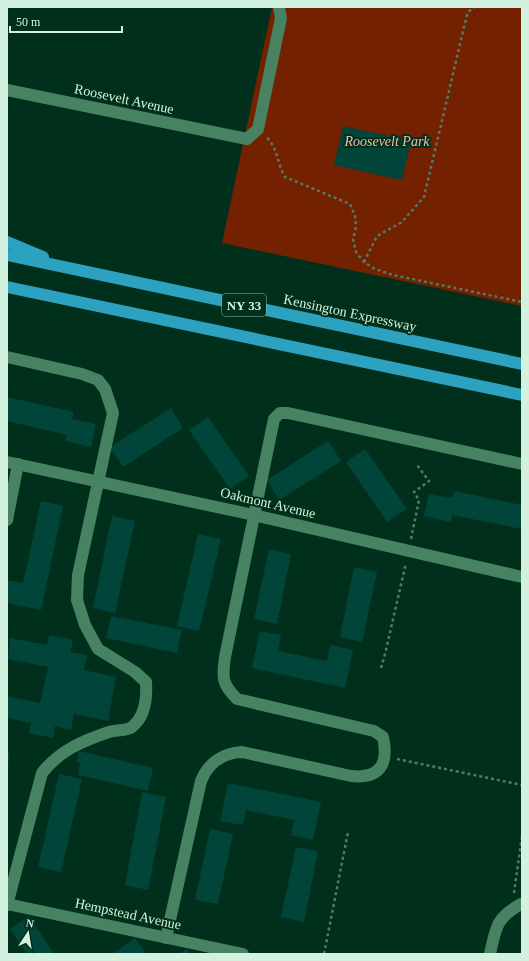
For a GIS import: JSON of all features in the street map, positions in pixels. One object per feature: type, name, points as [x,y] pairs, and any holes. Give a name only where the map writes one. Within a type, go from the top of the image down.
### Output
[{"type":"highway","points":[[7,242],[73,269]]},
{"type":"highway","name":"Kensington Expressway","points":[[7,255],[522,364]]},
{"type":"highway","name":"NY 33","points":[[7,287],[522,395]]},
{"type":"highway","points":[[7,292],[38,293]]},
{"type":"street","points":[[258,129],[281,18],[280,7]]},
{"type":"street","name":"Roosevelt Avenue","points":[[7,90],[234,138],[247,139],[258,129]]},
{"type":"street","points":[[7,358],[82,374],[98,380],[105,389],[113,413],[78,575],[77,600],[85,624],[98,649],[118,664],[135,672],[146,682],[147,695],[143,715],[132,727],[109,732],[64,751],[50,762],[42,773],[7,904]]},
{"type":"street","points":[[166,938],[200,781],[205,770],[218,759],[232,752],[242,752],[351,776],[366,777],[374,774],[384,762],[386,751],[383,737],[374,731],[237,699],[226,688],[222,675],[225,657],[274,419],[280,413],[288,413],[522,464]]},
{"type":"street","points":[[7,520],[13,463]]},
{"type":"street","name":"Oakmont Avenue","points":[[13,463],[254,515],[522,577]]},
{"type":"street","name":"Hempstead Avenue","points":[[7,904],[244,954]]},
{"type":"street","points":[[490,954],[498,924],[505,913],[516,907]]},
{"type":"path","points":[[364,262],[377,236],[402,222],[424,197],[468,12],[475,7]]},
{"type":"path","points":[[258,129],[273,143],[280,170],[285,177],[350,204],[355,216],[354,245],[364,262],[375,269],[393,274],[522,302]]},
{"type":"path","points":[[385,757],[522,785]]},
{"type":"path","points":[[324,954],[348,832]]},
{"type":"path","points":[[516,907],[522,836]]},
{"type":"green space","name":"Roosevelt Park","points":[[272,7],[522,7],[522,306],[222,243]]},
{"type":"building","points":[[343,126],[411,141],[402,180],[334,165]]},
{"type":"building","points":[[7,397],[74,412],[72,419],[96,424],[91,447],[65,441],[67,435],[7,421]]},
{"type":"building","points":[[171,408],[183,428],[123,467],[110,447]]},
{"type":"building","points":[[208,417],[249,476],[230,489],[189,430]]},
{"type":"building","points":[[328,441],[341,461],[279,500],[267,480]]},
{"type":"building","points":[[365,449],[407,509],[387,522],[346,462]]},
{"type":"building","points":[[454,491],[522,505],[522,529],[452,515],[451,522],[424,516],[429,494],[452,498]]},
{"type":"building","points":[[41,501],[63,506],[41,610],[7,603],[7,580],[23,583]]},
{"type":"building","points":[[112,516],[135,521],[115,613],[93,608]]},
{"type":"building","points":[[198,534],[221,539],[199,631],[177,626]]},
{"type":"building","points":[[269,549],[291,554],[277,624],[254,619]]},
{"type":"building","points":[[354,567],[377,572],[362,642],[340,637]]},
{"type":"building","points":[[111,616],[182,630],[177,653],[106,638]]},
{"type":"building","points":[[260,631],[281,635],[278,651],[327,661],[330,645],[353,650],[345,688],[252,668]]},
{"type":"building","points":[[49,635],[73,640],[70,652],[87,655],[84,670],[116,677],[108,721],[74,714],[71,730],[55,726],[53,738],[29,733],[31,723],[7,718],[7,696],[40,703],[48,667],[8,659],[10,638],[47,645]]},
{"type":"building","points":[[7,751],[10,752],[8,766],[7,766]]},
{"type":"building","points":[[79,751],[153,768],[148,791],[78,775],[80,762],[77,762]]},
{"type":"building","points":[[59,774],[82,779],[61,872],[38,867]]},
{"type":"building","points":[[228,783],[321,802],[313,840],[291,835],[294,820],[246,810],[243,825],[220,821]]},
{"type":"building","points":[[142,792],[166,797],[148,890],[125,885]]},
{"type":"building","points":[[210,829],[233,834],[218,904],[195,900]]},
{"type":"building","points":[[296,847],[318,851],[304,922],[281,917]]},
{"type":"building","points":[[29,916],[54,954],[27,954],[10,929]]},
{"type":"building","points":[[135,938],[146,954],[112,954]]},
{"type":"building","points":[[187,949],[190,954],[179,954]]}]
